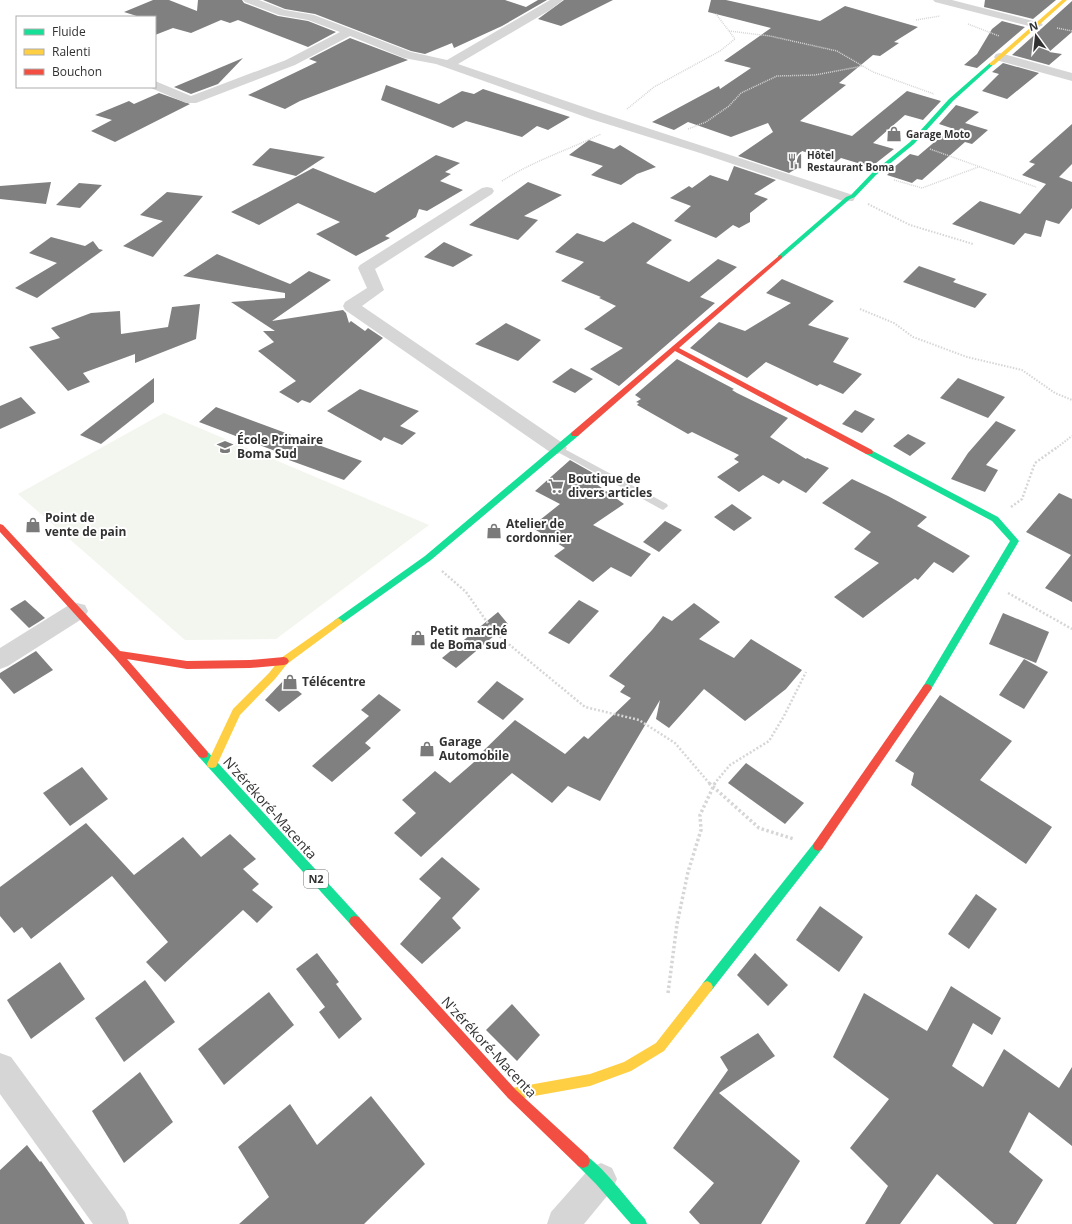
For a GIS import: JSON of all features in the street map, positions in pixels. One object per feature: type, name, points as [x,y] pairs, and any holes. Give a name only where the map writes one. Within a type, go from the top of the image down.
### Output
[{"type":"main road","points":[[212,764],[236,712],[272,676],[284,660],[428,558],[676,349],[851,197],[874,174],[912,143],[951,100],[1018,43],[1065,0]]},
{"type":"main road","points":[[512,1094],[590,1080],[627,1067],[660,1047],[814,852],[936,674],[1015,541],[995,519],[676,349]]},
{"type":"main road","name":"N'zérékoré-Macenta","points":[[0,527],[117,654],[212,764],[512,1094],[601,1179],[640,1224]]},
{"type":"main road","points":[[117,654],[187,665],[250,664],[284,660]]},
{"type":"street","points":[[249,0],[284,13],[310,17],[408,55],[449,64],[617,122],[851,197]]},
{"type":"street","points":[[449,64],[558,0]]},
{"type":"street","points":[[939,0],[1037,25]]},
{"type":"street","points":[[156,85],[191,100],[264,73],[319,50],[348,33]]},
{"type":"street","points":[[1000,57],[1072,77]]},
{"type":"street","points":[[487,191],[366,268],[376,290],[351,306],[557,448]]},
{"type":"street","points":[[0,660],[77,611]]},
{"type":"street","points":[[0,1068],[113,1224]]},
{"type":"street","points":[[563,1224],[601,1179]]},
{"type":"lane","points":[[557,448],[663,506]]},
{"type":"path","points":[[487,191],[524,167],[572,150],[617,122],[654,87],[720,51],[735,39],[716,14]]},
{"type":"path","points":[[916,20],[940,16],[946,17]]},
{"type":"path","points":[[964,22],[1018,43]]},
{"type":"path","points":[[729,31],[770,36],[837,51],[873,72],[951,100]]},
{"type":"path","points":[[666,138],[706,122],[728,106],[741,93],[777,76],[815,75],[863,66]]},
{"type":"path","points":[[912,143],[982,166],[1036,187]]},
{"type":"path","points":[[874,174],[922,188],[982,166]]},
{"type":"path","points":[[851,197],[910,225],[973,244]]},
{"type":"path","points":[[860,309],[894,323],[913,338],[966,357],[1022,370],[1055,392],[1072,400]]},
{"type":"path","points":[[995,519],[1022,499],[1035,463],[1072,436]]},
{"type":"path","points":[[428,558],[466,592],[494,632],[585,707],[639,720],[675,743],[712,786],[759,828],[799,841],[814,852]]},
{"type":"path","points":[[990,583],[1072,630]]},
{"type":"path","points":[[667,1001],[678,924],[688,872],[701,830],[700,815],[712,786],[730,765],[769,741],[784,716],[806,672]]},
{"type":"shaded area","points":[[164,413],[429,525],[276,639],[185,640],[18,494]]},
{"type":"building","points":[[153,0],[169,0],[197,11],[198,0],[242,0],[244,3],[278,16],[308,21],[336,32],[308,47],[238,20],[230,23],[221,20],[191,33],[173,28],[156,35],[156,16],[137,16],[124,12]]},
{"type":"building","points":[[263,0],[505,0],[526,7],[538,0],[547,0],[502,26],[454,48],[452,43],[425,54],[411,51],[315,14],[285,9]]},
{"type":"building","points":[[564,0],[613,0],[561,26],[538,19]]},
{"type":"building","points":[[711,0],[726,0],[820,21],[845,6],[918,27],[894,42],[899,43],[880,56],[873,55],[839,83],[846,85],[800,121],[852,136],[907,91],[941,101],[923,120],[905,115],[873,143],[894,149],[871,167],[841,158],[836,162],[802,151],[801,166],[789,173],[738,156],[773,132],[768,123],[731,137],[688,122],[674,130],[652,122],[719,86],[720,89],[751,68],[724,61],[771,28],[708,12]]},
{"type":"building","points":[[985,0],[1056,0],[1033,19],[984,7]]},
{"type":"building","points":[[1072,1],[1072,32],[1049,52],[1062,54],[1049,65],[1012,55]]},
{"type":"building","points":[[1002,21],[1025,27],[977,68],[964,65],[977,54],[992,29]]},
{"type":"building","points":[[350,38],[408,60],[300,101],[285,109],[248,95],[317,62],[309,59]]},
{"type":"building","points":[[243,58],[218,84],[191,94],[174,87]]},
{"type":"building","points":[[1003,63],[1039,73],[1007,99],[982,91],[999,74],[992,72]]},
{"type":"building","points":[[386,85],[439,104],[462,91],[474,94],[483,89],[570,117],[548,130],[537,126],[522,137],[466,121],[453,128],[381,100]]},
{"type":"building","points":[[159,93],[190,104],[115,142],[91,131],[112,120],[95,115],[129,101],[134,104]]},
{"type":"building","points":[[956,105],[979,112],[965,123],[988,130],[972,144],[965,142],[922,180],[917,179],[912,183],[887,175],[889,173],[887,173],[910,154],[918,156],[951,128],[939,124]]},
{"type":"building","points":[[1072,124],[1072,164],[1059,177],[1072,182],[1072,208],[1059,224],[1046,220],[1041,237],[1025,233],[1014,245],[952,224],[980,201],[1020,214],[1046,184],[1022,175],[1035,164],[1029,162]]},
{"type":"building","points":[[589,140],[614,149],[620,145],[656,167],[637,174],[621,185],[591,175],[603,166],[569,155]]},
{"type":"building","points":[[270,148],[325,157],[296,176],[252,165]]},
{"type":"building","points":[[436,155],[460,163],[445,172],[451,174],[440,181],[463,190],[427,211],[419,209],[416,217],[385,236],[390,238],[356,256],[316,234],[340,222],[298,203],[259,225],[231,212],[313,168],[375,193]]},
{"type":"building","points":[[734,166],[776,180],[754,194],[768,199],[750,213],[750,222],[739,228],[733,225],[716,238],[674,221],[691,206],[670,198],[689,186],[692,188],[710,175],[728,181]]},
{"type":"building","points":[[51,182],[46,204],[0,199],[0,186]]},
{"type":"building","points":[[528,182],[562,195],[524,216],[538,220],[518,240],[469,225]]},
{"type":"building","points":[[79,183],[102,185],[80,208],[56,205]]},
{"type":"building","points":[[167,192],[203,196],[153,257],[123,246],[163,221],[140,215]]},
{"type":"building","points":[[633,222],[672,240],[646,263],[689,282],[718,259],[737,267],[700,297],[715,303],[619,386],[590,369],[623,348],[584,329],[616,306],[599,298],[601,297],[561,281],[584,262],[555,252],[577,233],[604,242]]},
{"type":"building","points":[[51,237],[85,246],[93,241],[99,249],[103,250],[37,298],[15,288],[57,263],[29,253]]},
{"type":"building","points":[[444,242],[473,255],[453,267],[424,257]]},
{"type":"building","points":[[217,254],[290,284],[309,271],[331,280],[272,321],[343,310],[346,313],[349,323],[351,321],[365,331],[368,328],[383,338],[310,403],[302,400],[298,403],[279,392],[296,381],[258,351],[274,342],[263,331],[275,331],[231,302],[285,298],[285,293],[183,276]]},
{"type":"building","points":[[919,266],[956,279],[953,282],[987,294],[975,308],[903,282]]},
{"type":"building","points":[[782,279],[834,301],[808,325],[849,338],[833,362],[862,374],[843,394],[820,384],[817,386],[766,362],[747,378],[690,348],[719,322],[745,331],[791,303],[766,293]]},
{"type":"building","points":[[200,304],[196,339],[135,363],[135,354],[83,373],[90,382],[68,391],[29,347],[60,338],[51,328],[91,313],[120,311],[121,334],[168,327],[172,307]]},
{"type":"building","points":[[506,323],[541,340],[518,361],[475,344]]},
{"type":"building","points":[[677,359],[734,389],[732,390],[737,393],[788,418],[770,437],[806,459],[807,458],[829,468],[806,493],[783,480],[779,484],[763,475],[739,492],[717,477],[739,462],[734,459],[739,455],[692,432],[688,434],[637,405],[639,403],[636,402],[641,399],[635,395]]},
{"type":"building","points":[[571,368],[593,379],[575,393],[552,382]]},
{"type":"building","points":[[154,378],[154,402],[101,444],[80,435]]},
{"type":"building","points":[[958,378],[1005,397],[988,418],[940,398]]},
{"type":"building","points":[[360,389],[419,411],[400,426],[416,433],[402,445],[384,437],[381,441],[327,411]]},
{"type":"building","points":[[21,397],[36,413],[0,429],[0,406]]},
{"type":"building","points":[[216,407],[362,461],[344,480],[275,455],[278,452],[199,422]]},
{"type":"building","points":[[855,410],[875,419],[862,433],[842,424]]},
{"type":"building","points":[[996,421],[1016,430],[986,465],[998,470],[985,492],[951,479],[968,453]]},
{"type":"building","points":[[908,434],[926,443],[910,456],[893,446]]},
{"type":"building","points":[[570,460],[593,473],[588,478],[624,504],[593,525],[651,554],[631,577],[611,567],[593,582],[554,556],[565,548],[531,527],[560,504],[535,491]]},
{"type":"building","points":[[852,479],[927,517],[917,526],[970,556],[953,573],[934,562],[918,580],[915,578],[863,618],[834,597],[879,563],[854,549],[871,532],[822,503]]},
{"type":"building","points":[[1059,493],[1072,499],[1072,602],[1045,588],[1071,555],[1026,532]]},
{"type":"building","points":[[732,504],[752,518],[734,531],[714,517]]},
{"type":"building","points":[[665,521],[682,530],[659,552],[643,542]]},
{"type":"building","points":[[25,600],[45,618],[29,628],[10,609]]},
{"type":"building","points":[[579,600],[599,611],[569,644],[548,633]]},
{"type":"building","points":[[694,603],[720,622],[699,639],[734,658],[751,639],[802,670],[786,689],[745,721],[704,689],[669,728],[656,719],[660,700],[600,801],[568,786],[552,803],[512,773],[421,857],[394,833],[416,813],[402,800],[435,771],[450,783],[481,756],[479,755],[515,720],[565,754],[584,736],[588,739],[631,698],[620,692],[625,686],[609,676],[663,616],[672,621]]},
{"type":"building","points":[[498,612],[508,624],[456,668],[442,658]]},
{"type":"building","points":[[1003,613],[1049,632],[1036,663],[989,644]]},
{"type":"building","points":[[36,651],[53,670],[14,694],[0,678],[0,673]]},
{"type":"building","points":[[1024,659],[1048,672],[1024,709],[999,695]]},
{"type":"building","points":[[284,680],[302,694],[279,712],[265,700]]},
{"type":"building","points":[[497,681],[524,699],[503,720],[477,702]]},
{"type":"building","points":[[379,694],[401,710],[365,743],[371,748],[332,782],[312,766],[369,716],[361,710]]},
{"type":"building","points":[[940,695],[1012,741],[980,780],[1052,827],[1026,864],[911,785],[914,773],[895,761]]},
{"type":"building","points":[[746,763],[804,803],[785,824],[728,783]]},
{"type":"building","points":[[82,767],[108,799],[70,826],[43,793]]},
{"type":"building","points":[[86,823],[134,875],[183,837],[201,857],[230,834],[256,859],[243,869],[259,884],[252,890],[273,907],[257,923],[243,910],[165,982],[146,962],[168,942],[112,876],[31,939],[22,927],[14,933],[0,916],[0,887]]},
{"type":"building","points":[[442,857],[480,889],[452,918],[461,928],[422,964],[400,944],[441,898],[419,879]]},
{"type":"building","points":[[976,894],[997,909],[969,949],[948,934]]},
{"type":"building","points":[[820,906],[863,937],[839,972],[796,940]]},
{"type":"building","points":[[317,953],[339,982],[336,984],[362,1019],[339,1039],[319,1012],[325,1007],[296,969]]},
{"type":"building","points":[[755,953],[788,985],[768,1006],[737,975]]},
{"type":"building","points":[[60,962],[85,999],[31,1039],[7,1000]]},
{"type":"building","points":[[145,980],[175,1022],[124,1062],[95,1018]]},
{"type":"building","points":[[951,986],[1001,1018],[992,1035],[973,1023],[952,1066],[983,1087],[1004,1049],[1059,1088],[1072,1067],[1072,1146],[1029,1112],[1009,1152],[1043,1180],[1016,1224],[994,1224],[937,1174],[900,1224],[865,1224],[888,1186],[850,1148],[889,1099],[833,1057],[864,993],[927,1031]]},
{"type":"building","points":[[269,992],[294,1025],[224,1085],[198,1049]]},
{"type":"building","points":[[512,1004],[540,1035],[517,1061],[486,1030]]},
{"type":"building","points":[[758,1033],[775,1056],[719,1093],[800,1161],[761,1224],[700,1224],[689,1212],[714,1183],[673,1148],[728,1070],[720,1057]]},
{"type":"building","points":[[140,1072],[173,1122],[124,1163],[92,1111]]},
{"type":"building","points":[[371,1096],[425,1164],[364,1224],[239,1224],[269,1197],[238,1147],[290,1104],[317,1145]]},
{"type":"building","points":[[27,1145],[40,1162],[41,1161],[85,1224],[0,1224],[0,1170]]},
{"type":"traffic: fast","points":[[780,257],[848,198],[853,196],[874,174],[912,143],[951,100],[992,64]]},
{"type":"traffic: fast","points":[[338,622],[428,558],[575,434]]},
{"type":"traffic: fast","points":[[869,452],[995,519],[1015,541],[927,688]]},
{"type":"traffic: fast","points":[[203,754],[355,921]]},
{"type":"traffic: fast","points":[[707,987],[818,846]]},
{"type":"traffic: fast","points":[[583,1161],[601,1179],[640,1224]]},
{"type":"traffic: slow","points":[[992,64],[1065,0]]},
{"type":"traffic: slow","points":[[212,764],[236,712],[272,676],[284,661],[338,622]]},
{"type":"traffic: slow","points":[[512,1094],[590,1080],[627,1067],[660,1047],[707,987]]},
{"type":"traffic: jam","points":[[575,434],[780,257]]},
{"type":"traffic: jam","points":[[676,349],[869,452]]},
{"type":"traffic: jam","points":[[0,527],[117,654],[203,754]]},
{"type":"traffic: jam","points":[[117,654],[187,665],[250,664],[284,661]]},
{"type":"traffic: jam","points":[[818,846],[927,688]]},
{"type":"traffic: jam","points":[[355,921],[512,1094],[583,1161]]},
{"type":"place","name":"Garage Moto","points":[[894,134]]},
{"type":"place","name":"Hôtel Restaurant Boma","points":[[795,161]]},
{"type":"place","name":"École Primaire Boma Sud","points":[[225,447]]},
{"type":"place","name":"Boutique de divers articles","points":[[556,486]]},
{"type":"place","name":"Point de vente de pain","points":[[33,525]]},
{"type":"place","name":"Atelier de cordonnier","points":[[494,531]]},
{"type":"place","name":"Petit marché de Boma sud","points":[[418,638]]},
{"type":"place","name":"Télécentre","points":[[290,682]]},
{"type":"place","name":"Garage Automobile","points":[[427,749]]}]
